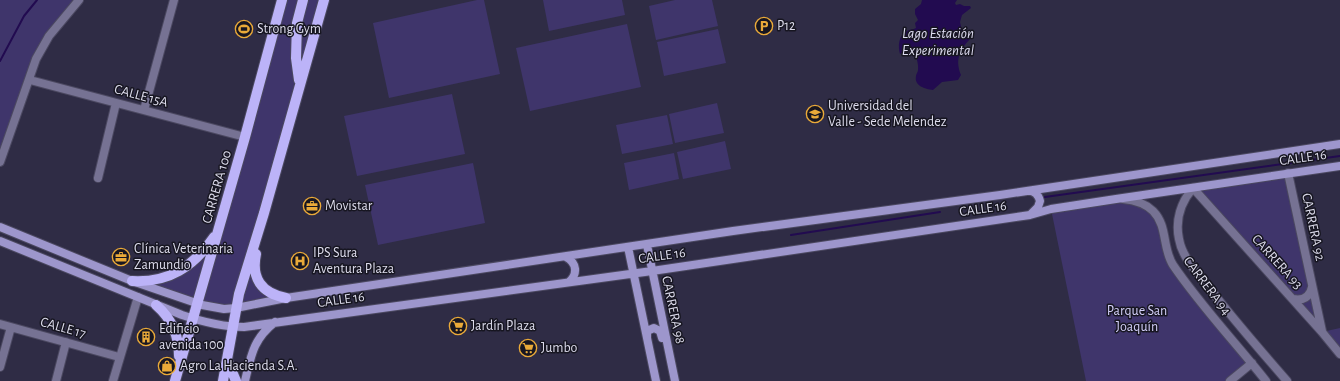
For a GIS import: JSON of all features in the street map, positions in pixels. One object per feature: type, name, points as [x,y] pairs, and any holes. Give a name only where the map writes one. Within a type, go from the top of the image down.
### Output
[{"type":"main road","name":"CARRERA 100","points":[[175,381],[220,228],[282,0]]},
{"type":"main road","points":[[299,84],[296,58],[297,23],[303,0]]},
{"type":"main road","points":[[224,381],[239,294],[264,213],[299,84],[324,0]]},
{"type":"main road","points":[[264,213],[255,259],[254,267],[256,275],[260,285],[268,292],[275,296],[286,298]]},
{"type":"main road","points":[[132,281],[156,280],[181,270],[199,257],[220,228]]},
{"type":"main road","points":[[156,305],[169,319],[176,336],[179,354],[178,368]]},
{"type":"main road","points":[[227,360],[236,381]]},
{"type":"street","points":[[0,162],[30,80],[36,59],[49,36],[79,0]]},
{"type":"street","points":[[144,110],[174,0]]},
{"type":"street","name":"CALLE 15A","points":[[30,80],[245,137]]},
{"type":"street","points":[[98,178],[116,103]]},
{"type":"street","name":"CALLE 16","points":[[0,227],[132,281],[197,304],[224,309],[286,298],[746,229],[1000,194],[1340,144]]},
{"type":"street","name":"CALLE 16","points":[[0,241],[193,319],[221,326],[244,327],[652,271],[1030,215],[1051,209],[1340,166]]},
{"type":"street","name":"CARRERA 92","points":[[1288,173],[1322,332]]},
{"type":"street","name":"CARRERA 93","points":[[1193,188],[1293,299],[1340,354]]},
{"type":"street","name":"CARRERA 94","points":[[1193,188],[1183,201],[1179,213],[1179,239],[1183,252],[1190,264],[1219,301],[1288,381]]},
{"type":"street","points":[[1000,194],[1030,191],[1034,192],[1038,197],[1039,203],[1037,208],[1030,215]]},
{"type":"street","name":"CARRERA 94","points":[[1116,199],[1136,202],[1144,205],[1160,220],[1172,263],[1208,311],[1265,380]]},
{"type":"street","name":"CARRERA 98","points":[[647,245],[675,381]]},
{"type":"street","points":[[628,247],[656,381]]},
{"type":"street","points":[[566,257],[573,262],[576,270],[575,275],[570,282]]},
{"type":"street","points":[[1293,299],[1304,299],[1308,296],[1312,286]]},
{"type":"street","points":[[113,381],[138,297]]},
{"type":"street","points":[[1208,311],[1208,302],[1215,299],[1219,301]]},
{"type":"street","points":[[245,381],[253,350],[257,342],[267,329],[276,322]]},
{"type":"street","name":"CALLE 17","points":[[0,324],[120,358]]},
{"type":"street","points":[[0,367],[11,327]]},
{"type":"street","points":[[647,338],[649,330],[654,328],[658,329],[661,334],[664,350],[669,352]]},
{"type":"street","points":[[56,381],[66,342]]},
{"type":"street","points":[[1230,381],[1252,364]]},
{"type":"green space","points":[[0,0],[79,0],[49,36],[0,162]]},
{"type":"green space","points":[[282,0],[324,0],[271,189],[254,267],[275,296],[224,309],[142,282],[181,270],[220,228]]},
{"type":"green space","points":[[477,0],[484,0],[500,74],[389,98],[373,23]]},
{"type":"green space","points":[[543,0],[622,0],[625,15],[549,31]]},
{"type":"green space","points":[[675,0],[712,0],[718,26],[656,40],[649,6]]},
{"type":"green space","points":[[627,24],[641,87],[530,111],[516,48]]},
{"type":"green space","points":[[718,29],[726,63],[664,76],[657,42]]},
{"type":"green space","points":[[452,94],[465,154],[357,176],[344,116]]},
{"type":"green space","points":[[717,103],[724,133],[675,143],[669,114]]},
{"type":"green space","points":[[667,115],[673,144],[622,154],[616,125]]},
{"type":"green space","points":[[725,141],[731,169],[683,179],[677,152]]},
{"type":"green space","points":[[674,153],[679,179],[629,190],[624,163]]},
{"type":"green space","points":[[473,163],[485,223],[378,245],[365,185]]},
{"type":"green space","points":[[1288,173],[1322,332],[1340,328],[1340,354],[1193,188]]},
{"type":"green space","name":"Parque San Joaquín","points":[[1128,200],[1153,212],[1172,263],[1252,363],[1230,381],[1086,381],[1051,209]]},
{"type":"water","name":"Lago Estación Experimental","points":[[922,0],[957,0],[955,3],[956,5],[960,4],[970,6],[971,8],[962,15],[960,22],[962,31],[973,36],[962,49],[960,54],[958,63],[961,75],[958,80],[942,82],[933,90],[918,85],[916,76],[918,64],[912,48],[908,46],[900,54],[899,51],[900,38],[908,30],[916,28],[915,23],[918,20],[915,14],[915,9],[921,4]]},
{"type":"waterway","points":[[0,61],[24,16],[37,0]]},
{"type":"waterway","points":[[1045,197],[1340,156]]},
{"type":"waterway","points":[[791,235],[940,212]]},
{"type":"place","name":"P12","points":[[764,26]]},
{"type":"place","name":"Strong Gym","points":[[244,29]]},
{"type":"place","name":"Universidad del Valle - Sede Melendez","points":[[815,114]]},
{"type":"place","name":"Movistar","points":[[312,206]]},
{"type":"place","name":"Clínica Veterinaria Zamundio","points":[[121,257]]},
{"type":"place","name":"IPS Sura Aventura Plaza","points":[[300,261]]},
{"type":"place","name":"Jardín Plaza","points":[[458,326]]},
{"type":"place","name":"Edificio avenida 100","points":[[146,337]]},
{"type":"place","name":"Jumbo","points":[[528,348]]},
{"type":"place","name":"Agro La Hacienda S.A.","points":[[167,366]]}]
